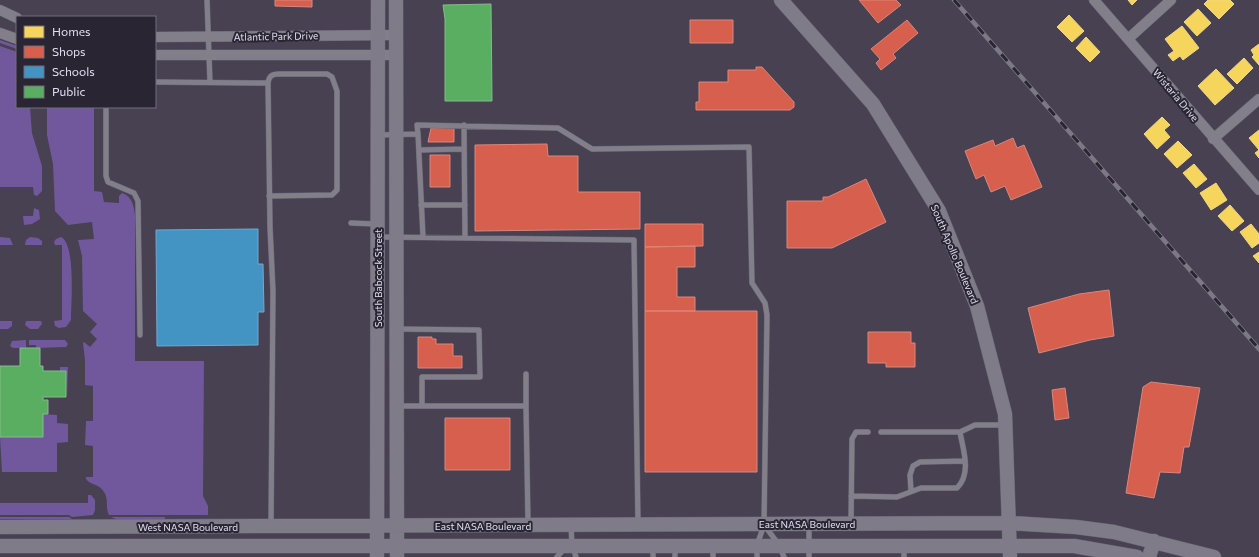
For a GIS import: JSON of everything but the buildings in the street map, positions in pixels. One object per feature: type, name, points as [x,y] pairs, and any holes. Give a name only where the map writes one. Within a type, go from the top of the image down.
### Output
[{"type":"main road","name":"South Babcock Street","points":[[377,551],[378,0]]},
{"type":"main road","name":"South Babcock Street","points":[[396,0],[397,551]]},
{"type":"main road","name":"South Apollo Boulevard","points":[[781,0],[873,104],[939,212],[977,306],[1005,414],[1010,551]]},
{"type":"main road","name":"East NASA Boulevard","points":[[397,527],[1010,523],[1076,527],[1114,532],[1214,557]]},
{"type":"main road","name":"West NASA Boulevard","points":[[0,527],[377,527]]},
{"type":"main road","points":[[377,527],[397,527]]},
{"type":"main road","points":[[1149,557],[1154,541]]},
{"type":"main road","name":"West NASA Boulevard","points":[[0,546],[377,551]]},
{"type":"main road","name":"East NASA Boulevard","points":[[377,551],[1010,551],[1074,546],[1114,555],[1137,557]]},
{"type":"street","name":"Wistaria Drive","points":[[1094,0],[1213,139],[1259,190]]},
{"type":"street","points":[[1128,39],[1171,0]]},
{"type":"street","points":[[0,10],[16,18]]},
{"type":"street","points":[[0,33],[16,39]]},
{"type":"street","name":"Atlantic Park Drive","points":[[156,37],[396,35]]},
{"type":"street","name":"Atlantic Park Drive","points":[[156,55],[396,55]]},
{"type":"street","points":[[1213,139],[1259,99]]},
{"type":"lane","points":[[207,0],[210,37],[210,83]]},
{"type":"lane","points":[[269,196],[335,194],[337,190],[337,99],[335,83],[332,77],[327,74],[272,74],[269,77],[268,83],[269,196],[273,291],[271,527]]},
{"type":"lane","points":[[156,82],[268,83]]},
{"type":"lane","points":[[106,108],[106,176],[108,182],[134,193],[138,201],[140,335]]},
{"type":"lane","points":[[423,237],[417,125],[558,128],[592,149],[749,147],[752,283],[757,294],[765,303],[767,315],[764,525],[757,551]]},
{"type":"lane","points":[[464,125],[465,238]]},
{"type":"lane","points":[[378,135],[418,134]]},
{"type":"lane","points":[[419,150],[464,149]]},
{"type":"lane","points":[[421,205],[465,205]]},
{"type":"lane","points":[[351,223],[396,237],[634,240],[638,525]]},
{"type":"lane","points":[[396,329],[479,330],[480,377],[422,377],[422,406]]},
{"type":"lane","points":[[526,374],[529,526]]},
{"type":"lane","points":[[396,406],[526,406]]},
{"type":"lane","points":[[881,432],[960,432],[975,425],[1006,425]]},
{"type":"lane","points":[[851,524],[852,439],[856,432],[868,432]]},
{"type":"lane","points":[[851,496],[897,497],[921,488],[957,488],[963,482],[966,470],[960,432]]},
{"type":"lane","points":[[912,491],[910,475],[913,466],[920,462],[965,461]]},
{"type":"lane","points":[[809,524],[809,551]]},
{"type":"lane","points":[[764,525],[781,551]]},
{"type":"lane","points":[[558,557],[561,551],[574,551],[571,526]]},
{"type":"shaded area","points":[[0,40],[16,46],[16,49],[0,43]]},
{"type":"shaded area","points":[[0,46],[16,52],[16,108],[30,108],[32,133],[42,166],[42,191],[37,196],[34,195],[33,187],[0,187]]},
{"type":"shaded area","points":[[47,108],[94,108],[94,191],[102,192],[104,202],[119,203],[119,196],[122,193],[125,194],[128,196],[133,205],[135,215],[135,361],[204,361],[203,496],[208,506],[208,515],[109,515],[104,492],[100,487],[86,479],[86,477],[93,477],[93,446],[85,445],[86,421],[93,421],[93,386],[85,385],[83,343],[84,342],[90,347],[97,339],[90,332],[97,324],[83,311],[82,256],[78,240],[94,239],[92,222],[68,225],[55,211],[53,164],[47,135]]},
{"type":"shaded area","points":[[34,208],[39,210],[40,219],[32,224],[24,225],[23,216],[33,216]]},
{"type":"shaded area","points":[[0,237],[10,238],[13,245],[0,245]]},
{"type":"shaded area","points":[[30,237],[38,238],[42,241],[42,245],[25,245],[26,240]]},
{"type":"shaded area","points":[[61,237],[66,242],[71,262],[72,301],[71,320],[66,327],[59,328],[55,326],[54,321],[62,320],[62,245],[55,245],[54,242],[56,239]]},
{"type":"shaded area","points":[[0,321],[12,321],[12,326],[8,329],[0,329]]},
{"type":"shaded area","points":[[26,321],[41,321],[42,324],[38,329],[30,329],[25,325]]},
{"type":"shaded area","points":[[26,340],[26,348],[13,348],[10,346],[12,341]]},
{"type":"shaded area","points":[[29,340],[65,340],[68,344],[66,347],[36,348],[36,345],[29,345]]},
{"type":"shaded area","points":[[60,367],[68,367],[67,397],[66,371],[60,371]]},
{"type":"shaded area","points":[[43,414],[57,415],[57,423],[68,424],[68,442],[57,443],[57,472],[2,472],[0,437],[43,437]]},
{"type":"shaded area","points":[[88,495],[91,495],[95,500],[95,510],[93,515],[72,517],[69,515],[0,515],[0,503],[88,503]]},
{"type":"shaded area","points":[[0,517],[69,517],[72,519],[0,519]]},
{"type":"shaded area","points":[[111,517],[165,517],[165,519],[118,520]]},
{"type":"railway","points":[[954,0],[1259,349]]}]
